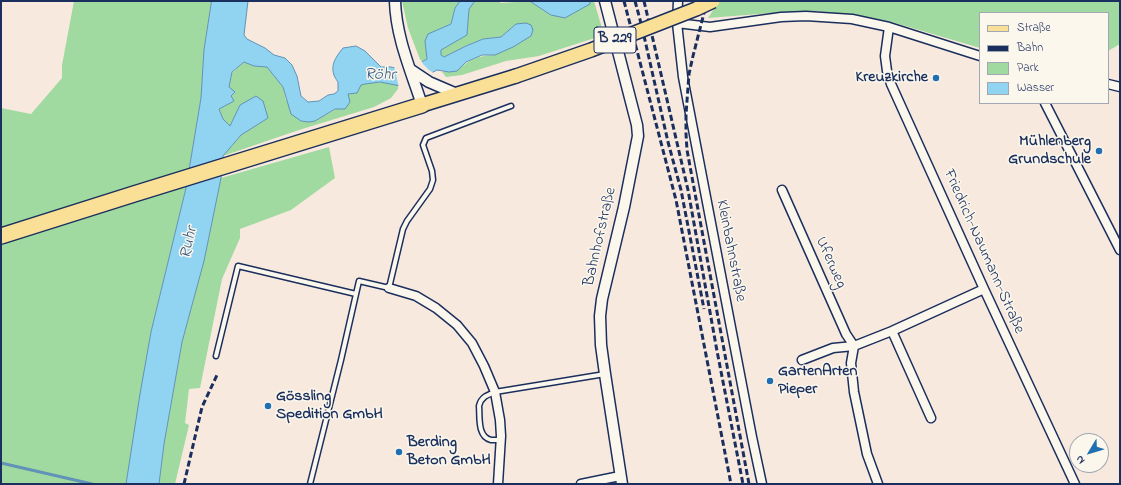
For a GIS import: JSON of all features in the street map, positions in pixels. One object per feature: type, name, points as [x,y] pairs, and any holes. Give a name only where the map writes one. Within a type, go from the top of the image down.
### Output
[{"type":"highway","points":[[1,236],[422,105]]},
{"type":"main road","name":"B 229","points":[[422,105],[550,65],[714,1]]},
{"type":"street","name":"Bahnhofstraße","points":[[605,1],[637,125],[638,136],[624,207],[602,299],[600,316],[601,345],[621,480]]},
{"type":"street","name":"Kleinbahnstraße","points":[[677,4],[677,23],[683,77],[762,484]]},
{"type":"street","points":[[395,5],[401,40],[422,105]]},
{"type":"street","points":[[677,23],[710,27],[781,17],[806,16],[852,20],[889,26],[979,56]]},
{"type":"street","name":"Friedrich-Naumann-Straße","points":[[889,26],[885,56],[887,71],[892,84],[984,289],[1075,484]]},
{"type":"street","points":[[410,70],[429,82],[458,94]]},
{"type":"street","points":[[1109,84],[1120,87]]},
{"type":"street","points":[[1046,104],[1120,250]]},
{"type":"street","name":"Uferweg","points":[[782,190],[846,334],[854,346]]},
{"type":"street","points":[[389,288],[416,296],[436,308],[457,325],[472,344],[484,366],[495,392],[500,420],[501,440],[498,484]]},
{"type":"street","points":[[802,360],[833,348],[854,346],[892,331],[984,289]]},
{"type":"street","points":[[892,331],[931,418]]},
{"type":"street","points":[[854,346],[851,363],[854,392],[867,454],[878,484]]},
{"type":"street","points":[[581,484],[621,480]]},
{"type":"lane","points":[[310,484],[340,367],[359,281],[389,288],[406,221],[430,189],[433,180],[432,171],[423,145],[426,138],[511,106]]},
{"type":"lane","points":[[216,356],[238,266],[356,294]]},
{"type":"lane","points":[[501,440],[490,440],[485,437],[481,431],[479,406],[480,402],[485,396],[495,392],[605,374]]},
{"type":"green space","points":[[74,1],[212,1],[204,50],[201,98],[186,188],[151,332],[126,484],[1,484],[1,108],[31,114],[62,78],[62,65]]},
{"type":"green space","points":[[402,1],[460,1],[455,8],[451,24],[443,28],[425,42],[427,59],[421,62],[408,28]]},
{"type":"green space","points":[[475,1],[498,1],[501,3],[530,1],[551,15],[590,4],[590,1],[594,1],[604,35],[539,56],[506,61],[462,75],[446,77],[442,72],[457,71],[474,59],[483,56],[495,55],[516,24],[501,37],[483,39],[444,57],[441,55],[441,50],[467,35],[469,9]]},
{"type":"green space","points":[[719,1],[1120,1],[1120,44],[1109,50],[1109,12],[979,12],[979,48],[892,22],[817,11],[708,18]]},
{"type":"green space","points":[[244,62],[254,66],[267,67],[283,87],[286,100],[315,121],[336,109],[345,109],[348,94],[357,93],[361,85],[374,82],[384,83],[398,85],[398,89],[391,98],[374,107],[299,130],[223,156],[241,135],[268,118],[240,105],[230,126],[223,119],[219,109],[234,101],[230,96],[229,87],[232,73]]},
{"type":"green space","points":[[329,147],[335,178],[291,210],[240,229],[240,238],[222,279],[200,388],[189,389],[185,423],[189,425],[175,484],[159,484],[164,444],[182,342],[204,261],[221,178]]},
{"type":"water","points":[[212,1],[248,1],[244,35],[247,39],[265,48],[274,55],[285,58],[292,65],[297,76],[301,96],[308,102],[319,101],[338,91],[338,82],[333,73],[333,64],[343,48],[356,46],[365,51],[381,67],[400,69],[416,65],[427,59],[425,41],[428,34],[451,24],[455,8],[460,1],[475,1],[469,9],[467,35],[441,50],[441,55],[444,57],[483,39],[501,37],[516,24],[526,23],[531,25],[533,30],[531,36],[513,47],[495,55],[482,55],[466,62],[457,71],[449,72],[437,70],[406,87],[380,82],[361,85],[357,93],[348,94],[350,102],[345,109],[335,109],[315,121],[309,122],[301,121],[291,114],[283,87],[267,67],[254,66],[244,62],[232,72],[229,87],[235,92],[231,96],[234,101],[219,109],[223,119],[230,126],[240,105],[256,96],[263,101],[268,118],[241,135],[223,156],[221,178],[204,261],[182,342],[164,444],[159,484],[126,484],[151,332],[186,188],[201,98],[204,50]]},
{"type":"water","points":[[530,1],[590,1],[590,4],[565,18],[551,15]]},
{"type":"pier","points":[[421,60],[429,70],[435,74],[423,84],[405,89],[399,88],[394,66],[400,67]]},
{"type":"waterway","points":[[1,463],[92,484]]},
{"type":"railway","points":[[624,1],[676,200],[731,484]]},
{"type":"railway","points":[[635,1],[668,142],[681,190],[704,309]]},
{"type":"railway","points":[[644,1],[688,190],[743,484]]},
{"type":"railway","points":[[710,1],[705,9],[689,74],[686,114],[687,150],[749,484]]},
{"type":"railway","points":[[184,484],[202,407],[217,375]]},
{"type":"place","name":"Kreuzkirche","points":[[936,78]]},
{"type":"place","name":"Mühlenberg Grundschule","points":[[1099,151]]},
{"type":"place","name":"GartenArten Pieper","points":[[770,381]]},
{"type":"place","name":"Gössling Spedition GmbH","points":[[268,406]]},
{"type":"place","name":"Berding Beton GmbH","points":[[399,452]]},
{"type":"water label","name":"Röhr","points":[[380,76]]},
{"type":"water label","name":"Ruhr","points":[[190,243]]}]
